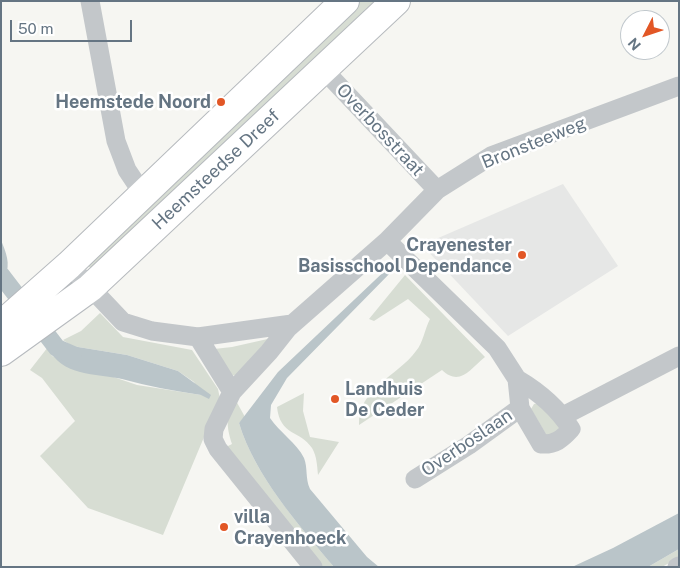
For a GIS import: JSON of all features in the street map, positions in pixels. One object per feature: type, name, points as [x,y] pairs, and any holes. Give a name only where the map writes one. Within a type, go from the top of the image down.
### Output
[{"type":"main road","name":"Heemsteedse Dreef","points":[[25,318],[69,265],[344,1]]},
{"type":"main road","name":"Heemsteedse Dreef","points":[[25,318],[90,288],[396,1]]},
{"type":"main road","points":[[1,352],[25,318]]},
{"type":"street","points":[[90,1],[116,141],[127,170],[143,194]]},
{"type":"street","name":"Overbosstraat","points":[[324,70],[437,190]]},
{"type":"street","name":"Bronsteeweg","points":[[313,567],[218,449],[213,439],[214,429],[232,392],[292,324],[387,241],[437,190],[491,156],[679,86]]},
{"type":"street","name":"Overboslaan","points":[[387,241],[497,348],[517,379],[536,391],[563,416],[571,430],[563,438],[551,444],[541,444],[520,408],[517,379]]},
{"type":"street","points":[[69,265],[123,322],[152,331],[198,337],[292,324]]},
{"type":"street","points":[[198,337],[232,392]]},
{"type":"street","points":[[563,416],[679,356]]},
{"type":"street","name":"Overboslaan","points":[[415,479],[469,445],[520,408]]},
{"type":"shaded area","points":[[358,1],[385,1],[101,269],[89,267],[88,256]]},
{"type":"shaded area","name":"Crayenester Basisschool Dependance","points":[[563,184],[618,266],[508,336],[422,245]]},
{"type":"shaded area","points":[[1,240],[8,263],[5,277],[1,279]]},
{"type":"shaded area","points":[[393,263],[397,266],[287,378],[271,405],[270,418],[297,447],[304,458],[310,489],[367,557],[379,567],[334,567],[292,517],[267,481],[246,443],[239,423],[278,372]]},
{"type":"shaded area","points":[[405,275],[485,357],[470,371],[460,377],[448,375],[442,370],[359,425],[360,412],[365,401],[380,384],[416,351],[430,319],[408,299],[374,321],[369,319]]},
{"type":"shaded area","points":[[100,313],[123,337],[192,350],[218,389],[220,399],[163,535],[88,508],[40,456],[75,421],[42,378],[30,370],[48,347],[52,356],[137,385],[201,395],[194,382],[178,371],[127,355],[72,346],[63,340],[81,331]]},
{"type":"shaded area","points":[[272,338],[237,375],[230,376],[214,349],[232,347]]},
{"type":"shaded area","points":[[60,340],[72,346],[127,355],[178,371],[211,395],[209,399],[201,395],[70,369],[54,357],[48,347]]},
{"type":"shaded area","points":[[304,393],[303,411],[310,437],[339,442],[318,475],[316,458],[312,448],[302,438],[286,428],[279,416],[277,407]]},
{"type":"shaded area","points":[[235,399],[245,417],[239,423],[246,443],[267,481],[279,499],[334,567],[321,567],[226,447],[232,444],[228,421]]},
{"type":"shaded area","points":[[539,403],[560,426],[556,434],[547,436],[531,409],[534,404]]},
{"type":"shaded area","points":[[679,513],[679,549],[648,567],[572,567],[613,548]]},
{"type":"shaded area","points":[[679,549],[678,558],[662,567],[648,567]]},
{"type":"waterway","points":[[1,275],[57,348],[73,355]]},
{"type":"place","name":"Heemstede Noord","points":[[221,102]]},
{"type":"place","name":"Crayenester Basisschool Dependance","points":[[522,255]]},
{"type":"place","name":"Landhuis De Ceder","points":[[335,399]]},
{"type":"place","name":"villa Crayenhoeck","points":[[224,527]]}]
